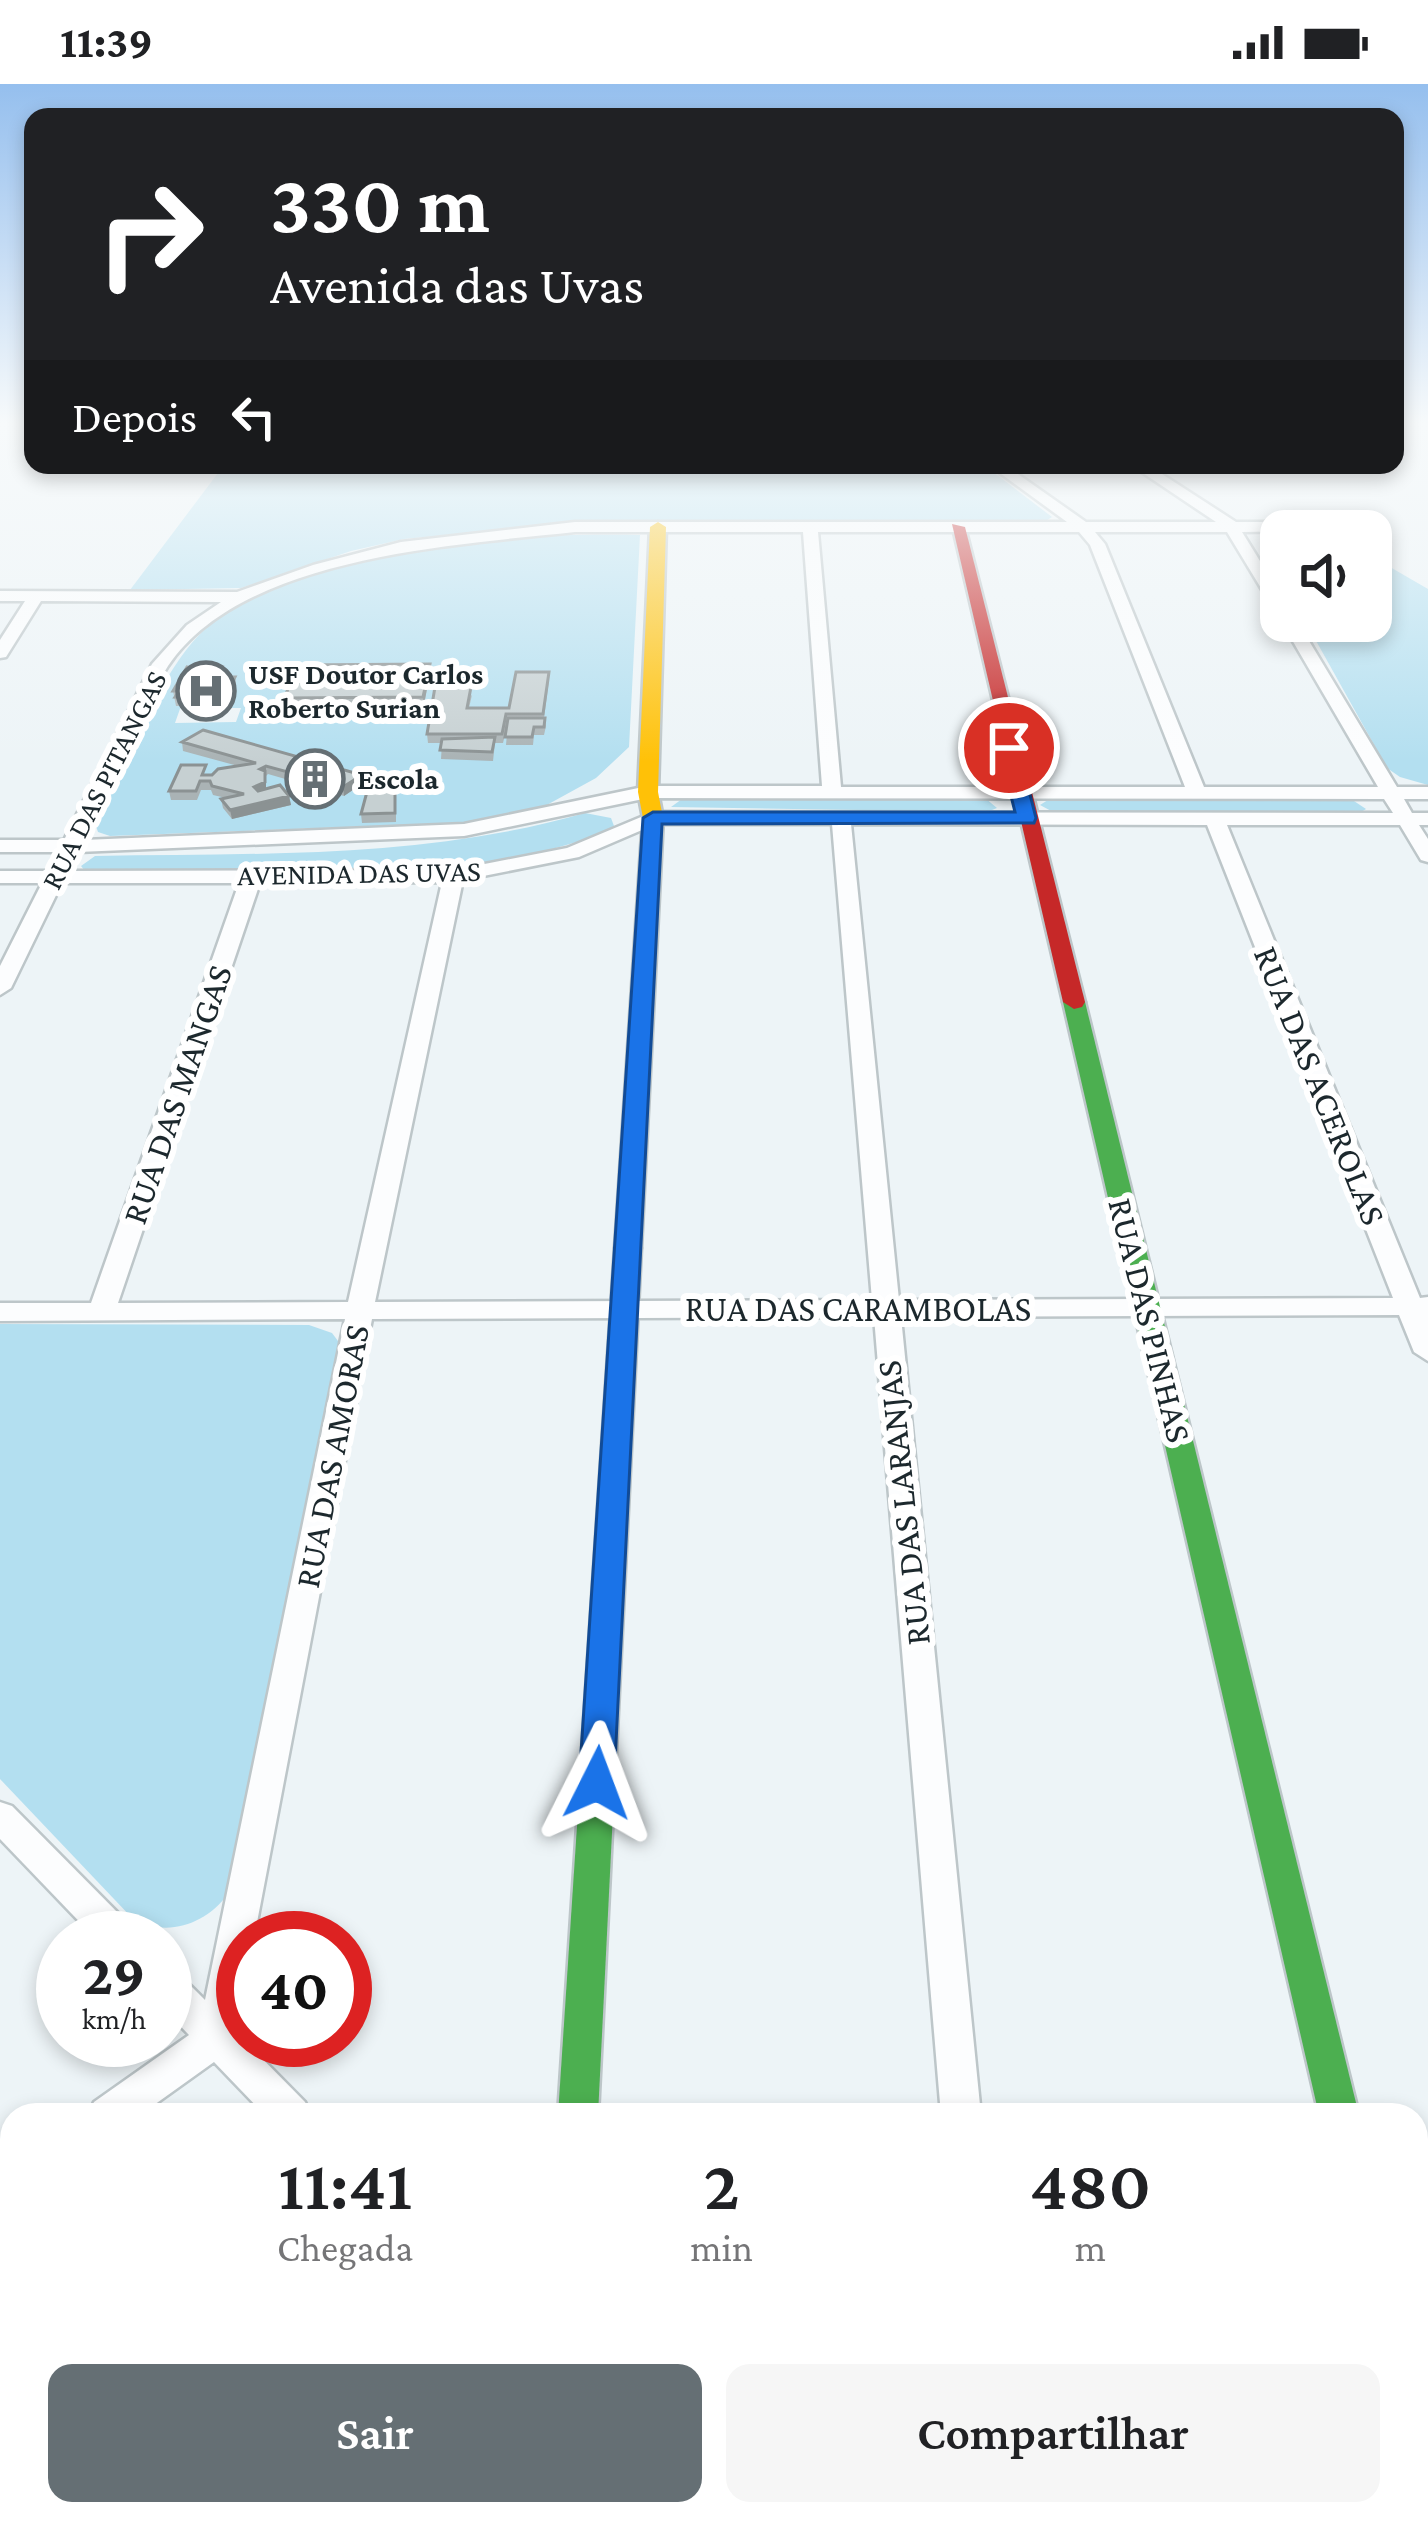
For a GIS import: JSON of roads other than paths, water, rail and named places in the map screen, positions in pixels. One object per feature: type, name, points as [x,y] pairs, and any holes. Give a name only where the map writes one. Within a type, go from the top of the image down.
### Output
[{"type":"street","name":"RUA DAS PITANGAS","points":[[0,988],[161,664],[193,628],[238,597],[319,568],[401,548],[510,535]]},
{"type":"street","points":[[579,2103],[650,805],[658,535]]},
{"type":"street","name":"RUA DAS LARANJAS","points":[[811,535],[960,2103]]},
{"type":"street","name":"RUA DAS PINHAS","points":[[959,535],[1149,1307],[1336,2103]]},
{"type":"street","points":[[1090,535],[1197,793]]},
{"type":"street","points":[[1236,535],[1260,574]]},
{"type":"street","name":"RUA DAS PITANGAS","points":[[0,596],[238,597]]},
{"type":"street","points":[[0,653],[34,598]]},
{"type":"street","points":[[1302,642],[1394,793],[1418,819],[1428,856]]},
{"type":"street","name":"AVENIDA DAS UVAS","points":[[0,846],[464,830],[650,805],[1023,805],[1197,793],[1428,793]]},
{"type":"street","name":"AVENIDA DAS UVAS","points":[[0,877],[454,876],[572,854],[650,805]]},
{"type":"street","name":"AVENIDA DAS UVAS","points":[[1023,805],[1215,819],[1418,819]]},
{"type":"street","name":"RUA DAS ACEROLAS","points":[[1215,819],[1419,1306],[1428,1352]]},
{"type":"street","name":"RUA DAS MANGAS","points":[[101,1312],[252,876]]},
{"type":"street","name":"RUA DAS AMORAS","points":[[241,1911],[360,1310],[454,876]]},
{"type":"street","name":"RUA DAS CARAMBOLAS","points":[[0,1312],[1419,1306]]},
{"type":"street","points":[[0,1816],[93,1911]]},
{"type":"street","points":[[125,2103],[216,2038],[192,2013]]},
{"type":"street","points":[[244,2067],[279,2103]]},
{"type":"place","name":"USF Doutor Carlos Roberto Surian","points":[[206,691]]},
{"type":"place","name":"Escola","points":[[315,779]]}]
